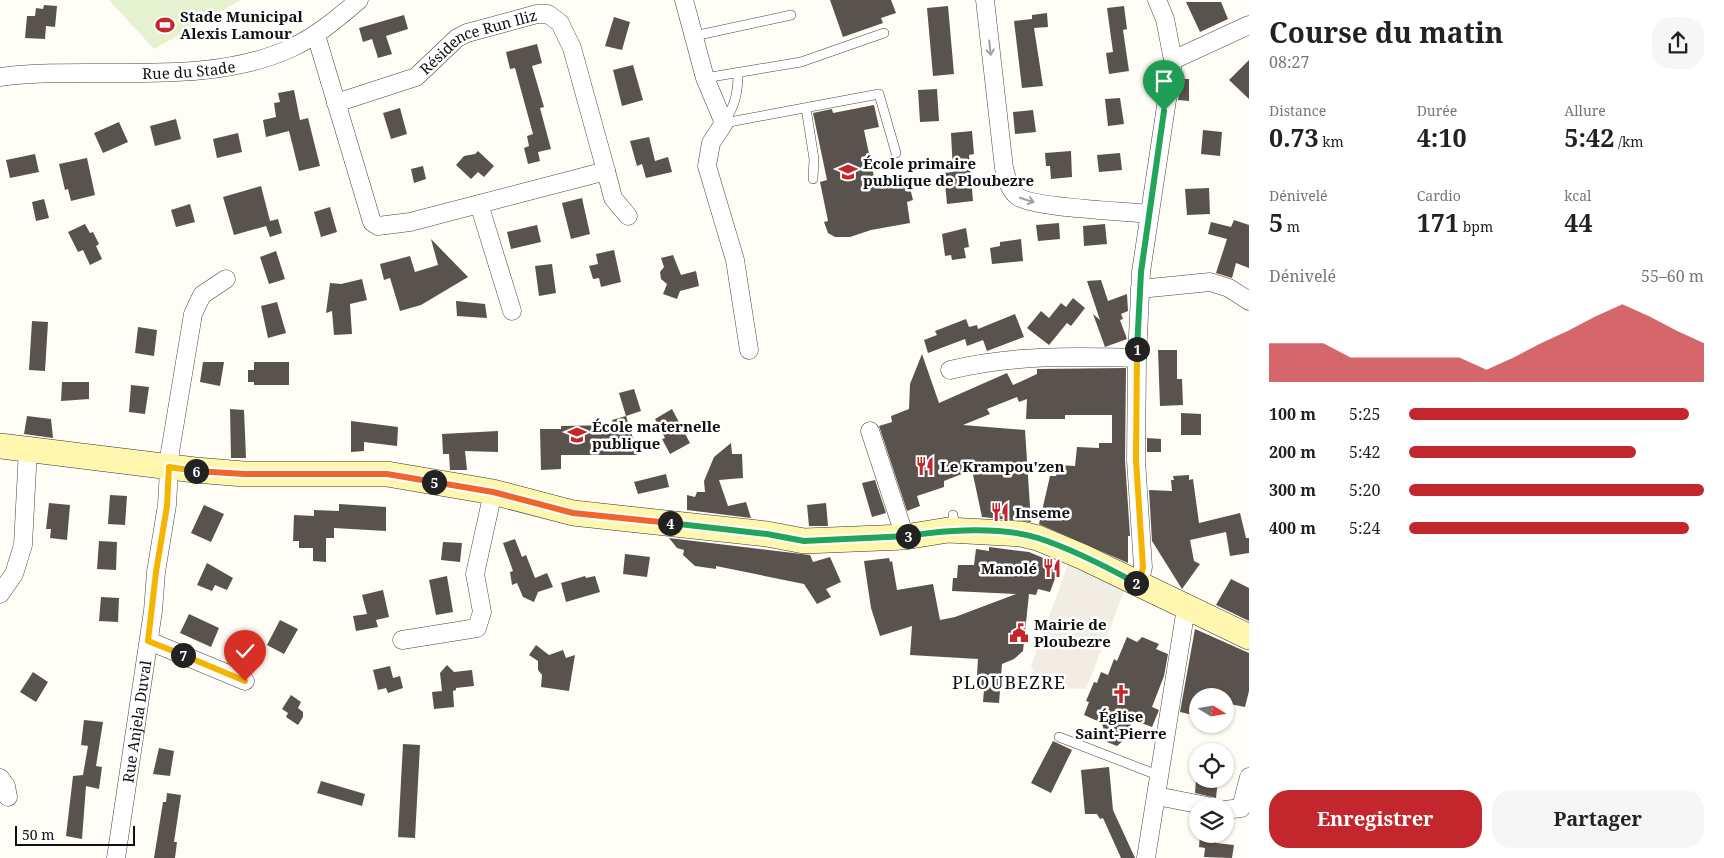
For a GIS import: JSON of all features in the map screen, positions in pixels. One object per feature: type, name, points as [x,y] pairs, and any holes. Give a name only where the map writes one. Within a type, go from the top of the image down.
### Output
[{"type":"main road","points":[[0,446],[169,467],[244,474],[387,474],[493,492],[573,513],[767,534],[804,541],[905,536],[954,522],[1038,538],[1249,637]]},
{"type":"street","name":"Rue du Stade","points":[[0,77],[25,74],[174,72],[225,67],[264,58],[316,34],[359,0]]},
{"type":"street","points":[[684,0],[705,78],[724,123],[711,143],[707,166],[736,260],[749,350]]},
{"type":"street","points":[[985,0],[1003,160],[1009,186],[1018,197],[1048,206],[1148,214]]},
{"type":"street","points":[[1139,584],[1143,567],[1136,460],[1140,289],[1148,214],[1172,60],[1165,19],[1157,0]]},
{"type":"street","name":"Résidence Run Iliz","points":[[336,104],[416,77],[456,38],[467,33],[538,14],[548,14],[560,23],[572,48],[613,198],[628,216]]},
{"type":"street","points":[[1172,60],[1249,25]]},
{"type":"street","points":[[316,34],[372,222],[378,226],[390,226],[606,171]]},
{"type":"street","points":[[479,204],[512,311]]},
{"type":"street","name":"Rue Anjela Duval","points":[[116,858],[167,506],[169,467],[193,314],[202,295],[226,279]]},
{"type":"street","points":[[1140,289],[1210,282],[1229,288],[1249,300]]},
{"type":"street","points":[[950,370],[986,362],[1025,358],[1078,356],[1137,358]]},
{"type":"street","points":[[870,437],[905,536]]},
{"type":"street","points":[[0,594],[14,574],[22,552],[28,450]]},
{"type":"street","points":[[402,640],[477,628],[482,612],[475,574],[493,492]]},
{"type":"street","points":[[1146,858],[1186,608]]},
{"type":"street","points":[[148,641],[245,681]]},
{"type":"street","points":[[1234,809],[1241,808],[1249,777]]},
{"type":"street","points":[[0,778],[6,786],[8,797]]},
{"type":"street","points":[[1157,796],[1189,802]]},
{"type":"lane","points":[[694,36],[792,15]]},
{"type":"lane","points":[[705,78],[801,62],[884,33]]},
{"type":"lane","points":[[724,123],[733,109],[738,92],[738,73]]},
{"type":"lane","points":[[724,123],[879,94],[896,153]]},
{"type":"lane","points":[[806,108],[814,159],[813,179]]},
{"type":"lane","points":[[1059,737],[1160,776]]},
{"type":"green space","name":"Stade Municipal Alexis Lamour","points":[[109,0],[241,0],[154,49]]},
{"type":"shaded area","points":[[1069,562],[1126,587],[1086,689],[1040,687],[1031,666]]},
{"type":"building","points":[[830,0],[891,0],[896,13],[881,18],[883,23],[843,37]]},
{"type":"building","points":[[1186,2],[1221,2],[1228,19],[1200,32]]},
{"type":"building","points":[[44,5],[57,6],[55,27],[46,26],[45,39],[25,38],[27,16],[35,16],[36,8],[43,9]]},
{"type":"building","points":[[948,6],[954,74],[933,76],[927,8]]},
{"type":"building","points":[[1124,6],[1127,29],[1123,30],[1129,71],[1109,74],[1106,53],[1113,52],[1107,8]]},
{"type":"building","points":[[1047,13],[1048,27],[1034,28],[1043,86],[1022,88],[1014,21],[1032,19],[1032,15]]},
{"type":"building","points":[[404,15],[408,29],[386,36],[392,54],[378,58],[372,39],[363,42],[359,28]]},
{"type":"building","points":[[614,17],[630,22],[622,50],[605,46]]},
{"type":"building","points":[[537,44],[542,63],[532,66],[544,107],[540,108],[551,149],[538,152],[540,161],[528,164],[524,148],[529,146],[527,136],[533,134],[515,68],[510,69],[506,52]]},
{"type":"building","points":[[1249,60],[1249,99],[1229,80]]},
{"type":"building","points":[[633,65],[643,100],[622,106],[613,70]]},
{"type":"building","points":[[1181,79],[1189,79],[1189,101],[1178,100]]},
{"type":"building","points":[[937,89],[939,121],[920,122],[918,90]]},
{"type":"building","points":[[294,90],[300,120],[308,118],[320,166],[299,171],[289,131],[266,137],[263,120],[276,117],[274,103],[280,102],[278,93]]},
{"type":"building","points":[[1120,98],[1124,124],[1108,126],[1105,99]]},
{"type":"building","name":"École primaire publique de Ploubezre","points":[[874,105],[879,127],[864,130],[875,182],[907,176],[913,200],[907,202],[910,223],[871,230],[850,237],[835,237],[828,233],[824,222],[828,221],[820,182],[827,180],[813,113],[832,109],[833,113]]},
{"type":"building","points":[[400,108],[407,134],[391,139],[383,113]]},
{"type":"building","points":[[1033,110],[1036,132],[1015,134],[1013,112]]},
{"type":"building","points":[[176,119],[181,139],[155,146],[150,126]]},
{"type":"building","points":[[119,122],[128,142],[103,153],[94,133]]},
{"type":"building","points":[[1203,130],[1222,132],[1220,156],[1201,154]]},
{"type":"building","points":[[972,131],[974,154],[969,155],[973,201],[947,204],[944,173],[953,172],[951,133]]},
{"type":"building","points":[[238,133],[242,152],[217,158],[213,139]]},
{"type":"building","points":[[649,137],[655,161],[668,157],[672,172],[646,178],[642,164],[637,166],[630,141]]},
{"type":"building","points":[[478,151],[494,166],[484,177],[478,172],[471,179],[456,165],[464,156],[475,154]]},
{"type":"building","points":[[1071,151],[1072,177],[1051,179],[1050,166],[1046,166],[1045,153]]},
{"type":"building","points":[[1120,153],[1122,170],[1099,172],[1097,155]]},
{"type":"building","points":[[35,154],[39,172],[10,178],[6,160]]},
{"type":"building","points":[[87,158],[95,195],[71,201],[68,189],[65,190],[59,164]]},
{"type":"building","points":[[423,166],[426,179],[414,183],[411,169]]},
{"type":"building","points":[[261,186],[270,221],[278,219],[282,233],[270,237],[266,226],[234,235],[223,197]]},
{"type":"building","points":[[1209,188],[1210,214],[1187,215],[1185,189]]},
{"type":"building","points":[[582,198],[590,234],[571,239],[562,203]]},
{"type":"building","points":[[44,199],[49,218],[36,221],[32,202]]},
{"type":"building","points":[[190,204],[195,222],[176,227],[171,210]]},
{"type":"building","points":[[330,207],[337,232],[321,237],[314,212]]},
{"type":"building","points":[[1234,220],[1249,225],[1249,268],[1236,263],[1232,278],[1216,273],[1227,239],[1208,234],[1211,222],[1231,227]]},
{"type":"building","points":[[1059,223],[1060,239],[1038,241],[1036,225]]},
{"type":"building","points":[[85,224],[90,233],[93,232],[99,244],[96,246],[102,259],[90,265],[83,250],[78,252],[68,232]]},
{"type":"building","points":[[1105,224],[1107,244],[1084,246],[1083,226]]},
{"type":"building","points":[[537,225],[541,242],[511,249],[507,232]]},
{"type":"building","points":[[966,228],[969,247],[964,248],[966,258],[952,260],[951,255],[945,256],[942,234]]},
{"type":"building","points":[[431,239],[468,277],[421,305],[400,311],[390,278],[384,280],[380,264],[410,256],[415,272],[438,265]]},
{"type":"building","points":[[1021,239],[1023,261],[992,264],[990,248],[1000,246],[1000,242]]},
{"type":"building","points":[[614,250],[621,282],[601,287],[599,278],[593,279],[589,266],[598,264],[596,254]]},
{"type":"building","points":[[276,251],[285,279],[269,284],[260,257]]},
{"type":"building","points":[[673,255],[681,275],[696,271],[699,286],[680,291],[677,299],[663,294],[667,284],[661,279],[660,272],[664,267],[661,258]]},
{"type":"building","points":[[552,264],[556,293],[539,296],[535,266]]},
{"type":"building","points":[[362,279],[367,300],[350,304],[352,334],[334,335],[332,311],[326,313],[330,283],[341,284]]},
{"type":"building","points":[[1101,280],[1108,301],[1127,294],[1128,311],[1121,314],[1123,319],[1120,320],[1127,339],[1105,347],[1093,314],[1100,320],[1087,281]]},
{"type":"building","points":[[1073,298],[1085,308],[1071,326],[1067,323],[1049,345],[1027,328],[1041,311],[1049,318],[1061,303],[1066,307]]},
{"type":"building","points":[[456,301],[485,304],[487,318],[457,316]]},
{"type":"building","points":[[277,302],[286,333],[268,338],[261,306]]},
{"type":"building","points":[[1015,314],[1024,337],[987,351],[983,340],[967,346],[965,339],[928,353],[924,340],[937,335],[935,331],[966,319],[969,327],[977,325],[978,329]]},
{"type":"building","points":[[32,321],[48,322],[45,371],[29,370]]},
{"type":"building","points":[[138,327],[157,330],[154,356],[135,353]]},
{"type":"building","points":[[1158,350],[1177,350],[1177,379],[1182,379],[1183,405],[1160,406]]},
{"type":"building","points":[[922,354],[939,403],[1007,373],[1013,385],[1037,374],[1037,369],[1126,368],[1125,460],[1130,536],[1128,536],[1128,563],[1039,524],[1050,476],[1056,476],[1059,465],[1075,466],[1077,447],[1099,448],[1099,443],[1112,443],[1112,415],[1065,415],[1065,419],[1026,419],[1027,399],[1019,402],[1017,397],[987,409],[990,414],[963,425],[1025,430],[1031,522],[982,517],[972,470],[944,481],[944,487],[917,496],[920,506],[907,511],[879,426],[892,422],[891,416],[909,409],[910,384]]},
{"type":"building","points":[[203,362],[224,362],[220,386],[200,382]]},
{"type":"building","points":[[254,362],[289,362],[289,385],[254,385],[254,382],[248,382],[248,370],[254,370]]},
{"type":"building","points":[[62,382],[89,382],[89,399],[61,401]]},
{"type":"building","points":[[131,385],[149,387],[145,414],[129,412]]},
{"type":"building","points":[[634,389],[641,411],[626,416],[619,393]]},
{"type":"building","points":[[230,409],[244,410],[246,458],[231,458]]},
{"type":"building","points":[[672,409],[690,443],[670,454],[662,439],[665,438],[655,419]]},
{"type":"building","points":[[1181,413],[1201,414],[1201,435],[1181,435]]},
{"type":"building","points":[[27,416],[51,419],[53,438],[24,434]]},
{"type":"building","points":[[626,416],[638,455],[561,455],[561,469],[541,470],[540,429],[561,429],[561,426],[614,425],[612,420]]},
{"type":"building","points":[[351,421],[398,427],[397,446],[364,442],[364,451],[351,452]]},
{"type":"building","points":[[498,431],[498,452],[465,451],[467,470],[450,470],[449,454],[443,454],[442,434]]},
{"type":"building","points":[[1147,438],[1161,439],[1161,452],[1147,452]]},
{"type":"building","points":[[731,443],[732,454],[742,454],[743,478],[719,480],[728,506],[746,502],[751,518],[687,510],[687,495],[695,497],[697,492],[705,492],[704,481],[714,457]]},
{"type":"building","points":[[666,474],[669,487],[638,494],[634,482]]},
{"type":"building","points":[[1189,475],[1189,480],[1193,479],[1199,523],[1240,513],[1246,538],[1249,538],[1249,553],[1230,556],[1226,532],[1190,540],[1194,561],[1200,564],[1182,589],[1152,541],[1149,490],[1172,491],[1171,480],[1174,480],[1173,476]]},
{"type":"building","points":[[875,480],[886,513],[872,517],[862,483]]},
{"type":"building","points":[[110,495],[127,496],[125,525],[108,524]]},
{"type":"building","points":[[49,503],[70,505],[67,540],[50,538],[51,529],[46,529]]},
{"type":"building","points":[[826,503],[828,526],[809,526],[807,505]]},
{"type":"building","points":[[339,504],[386,507],[386,531],[334,528],[334,538],[326,538],[326,562],[313,561],[313,548],[299,548],[299,541],[293,541],[294,515],[314,516],[314,510],[339,511]]},
{"type":"building","points":[[204,505],[224,514],[211,542],[191,533]]},
{"type":"building","points":[[669,538],[810,555],[813,562],[830,557],[841,582],[826,589],[831,597],[817,604],[804,584],[716,566],[716,569],[695,566],[683,555],[684,550],[677,548]]},
{"type":"building","points":[[515,539],[522,557],[526,555],[535,578],[547,573],[553,587],[538,592],[534,602],[523,597],[517,583],[512,585],[510,572],[513,571],[503,543]]},
{"type":"building","points":[[99,541],[117,542],[116,570],[97,569]]},
{"type":"building","points":[[443,542],[462,543],[460,562],[441,560]]},
{"type":"building","points":[[989,547],[1029,552],[1060,565],[1050,592],[1038,589],[1036,595],[1029,594],[1023,651],[1014,659],[1002,664],[999,703],[983,702],[984,690],[976,690],[978,659],[910,655],[912,626],[880,636],[871,608],[864,561],[889,558],[890,562],[892,561],[897,590],[933,584],[940,620],[955,617],[1016,594],[952,591],[953,578],[957,578],[958,565],[974,565],[976,549],[989,551]]},
{"type":"building","points":[[625,554],[650,557],[647,577],[623,574]]},
{"type":"building","points":[[207,563],[233,578],[227,590],[215,585],[212,591],[197,585]]},
{"type":"building","points":[[447,576],[453,612],[436,615],[429,580]]},
{"type":"building","points":[[585,576],[586,578],[595,576],[600,592],[566,602],[561,583]]},
{"type":"building","points":[[1231,579],[1249,588],[1249,621],[1216,605]]},
{"type":"building","points":[[383,590],[389,617],[376,620],[378,627],[356,631],[353,616],[367,614],[362,595]]},
{"type":"building","points":[[101,597],[119,598],[118,622],[99,621]]},
{"type":"building","points":[[189,614],[219,628],[211,647],[180,633]]},
{"type":"building","points":[[280,620],[298,629],[284,654],[267,645]]},
{"type":"building","points":[[1195,629],[1249,653],[1249,691],[1245,707],[1234,705],[1234,688],[1189,688],[1189,714],[1180,712]]},
{"type":"building","name":"Église Saint-Pierre","points":[[1127,637],[1137,642],[1142,637],[1159,644],[1156,649],[1168,654],[1164,676],[1152,707],[1159,710],[1152,727],[1133,720],[1125,739],[1117,746],[1107,742],[1102,723],[1084,715],[1089,702],[1086,701],[1094,682],[1097,683],[1101,672],[1108,675],[1114,659],[1117,661]]},
{"type":"building","points":[[536,645],[549,655],[563,650],[566,658],[575,655],[569,691],[541,687],[542,675],[538,670],[538,661],[529,655]]},
{"type":"building","points":[[447,665],[454,672],[472,670],[474,686],[456,688],[453,691],[454,707],[434,709],[432,692],[442,691],[440,673]]},
{"type":"building","points":[[390,666],[393,678],[400,676],[403,688],[388,693],[386,688],[378,690],[373,670]]},
{"type":"building","points":[[33,672],[48,682],[36,702],[20,692]]},
{"type":"building","points":[[291,695],[301,702],[298,708],[303,712],[303,717],[298,725],[286,717],[288,713],[282,709]]},
{"type":"building","points":[[84,720],[103,722],[96,766],[102,767],[99,789],[86,786],[82,839],[66,836],[73,776],[83,775],[88,746],[81,745]]},
{"type":"building","points":[[1053,741],[1072,750],[1051,793],[1031,783]]},
{"type":"building","points":[[403,744],[420,745],[415,838],[398,837]]},
{"type":"building","points":[[159,748],[174,751],[170,776],[153,774]]},
{"type":"building","points":[[1109,767],[1113,810],[1135,858],[1121,858],[1103,818],[1100,819],[1097,814],[1085,814],[1081,770]]},
{"type":"building","points":[[321,781],[365,794],[362,806],[317,793]]},
{"type":"building","points":[[1195,788],[1217,788],[1216,798],[1195,793]]},
{"type":"building","points":[[167,793],[181,795],[174,842],[177,842],[175,858],[154,858],[163,802],[166,802]]},
{"type":"building","points":[[1199,843],[1234,845],[1232,858],[1204,857],[1205,848],[1199,847]]},
{"type":"place","name":"Stade Municipal Alexis Lamour","points":[[165,25]]},
{"type":"place","name":"École primaire publique de Ploubezre","points":[[848,172]]},
{"type":"place","name":"École maternelle publique","points":[[577,435]]},
{"type":"place","name":"Le Krampou'zen","points":[[925,466]]},
{"type":"place","name":"Inseme","points":[[1000,512]]},
{"type":"place","name":"Manolé","points":[[1052,568]]},
{"type":"place","name":"Mairie de Ploubezre","points":[[1019,633]]},
{"type":"place","name":"Église Saint-Pierre","points":[[1121,694]]},
{"type":"district","name":"PLOUBEZRE","points":[[1009,682]]},
{"type":"route","points":[[245,681],[148,641],[153,611],[156,572],[167,506],[169,467],[244,474],[387,474],[493,492],[573,513],[767,534],[804,541],[846,541],[948,530],[1021,534],[1053,544],[1139,584],[1143,567],[1136,460],[1137,358],[1141,272],[1164,111]]}]
